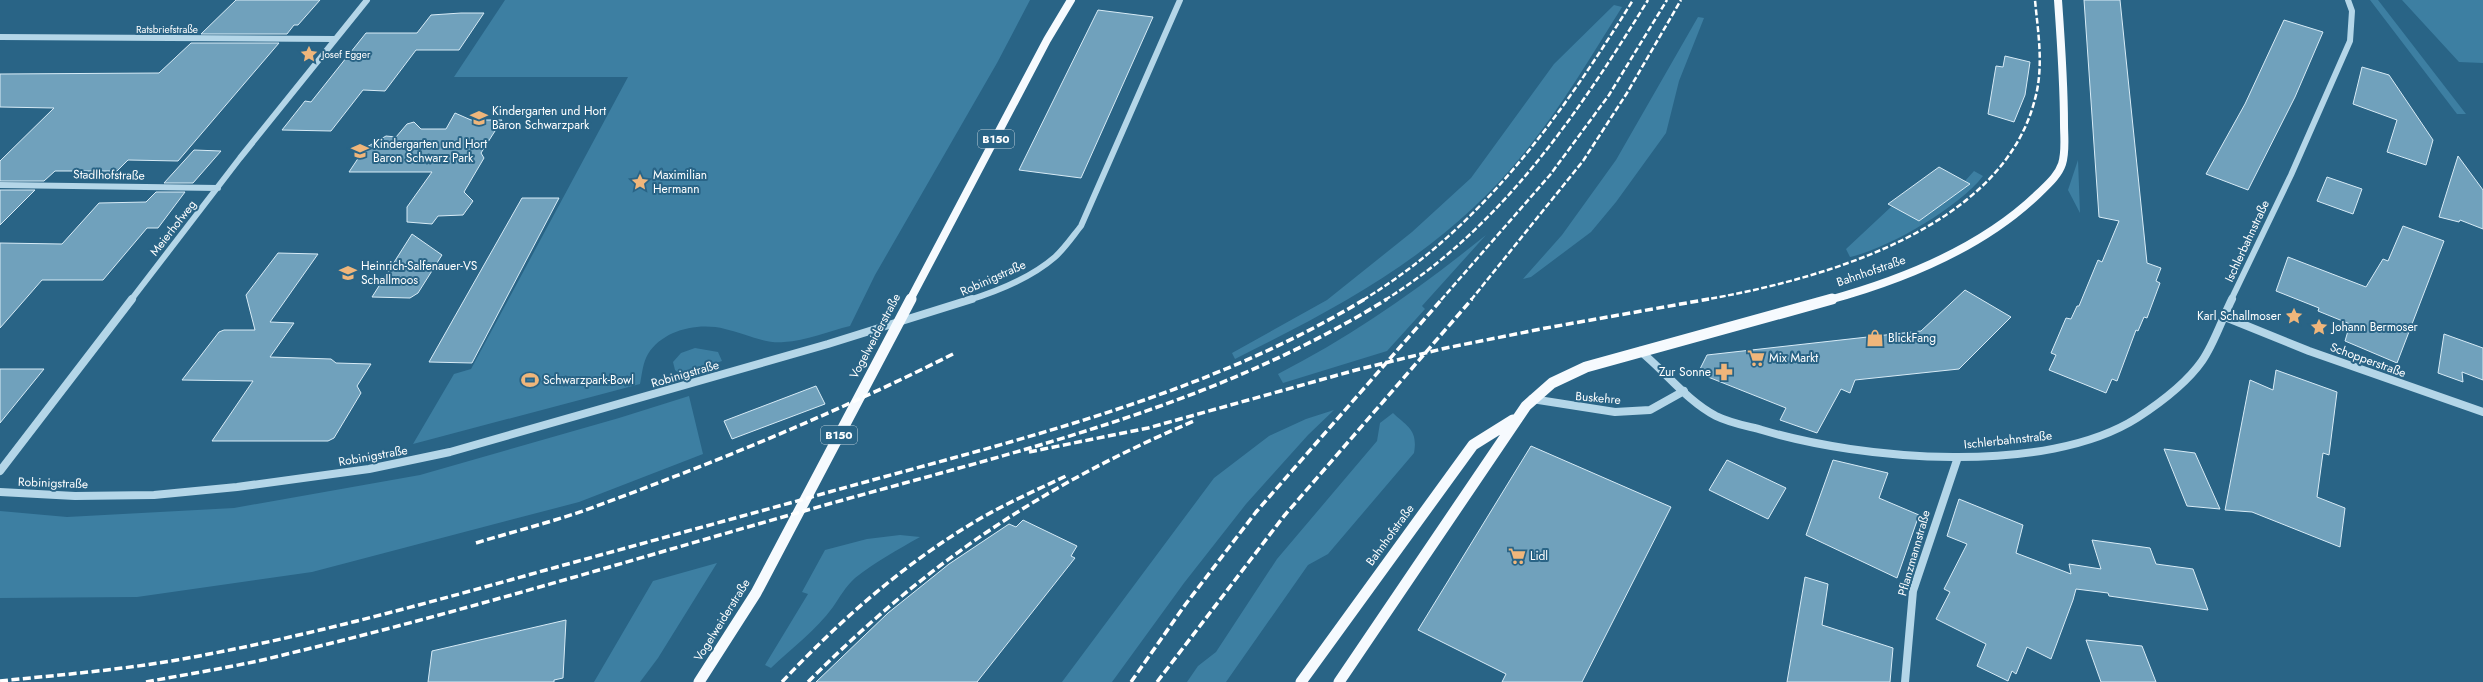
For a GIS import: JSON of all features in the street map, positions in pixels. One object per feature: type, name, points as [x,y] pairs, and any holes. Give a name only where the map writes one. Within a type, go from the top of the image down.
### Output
[{"type":"main road","name":"Vogelweiderstraße","points":[[699,682],[756,593],[1047,40],[1071,0]]},
{"type":"main road","name":"Bahnhofstraße","points":[[1339,682],[1494,455],[1515,419],[1531,399],[1552,383],[1586,367],[1836,298],[1910,272],[1966,246],[1998,226],[2024,207],[2053,179],[2062,164],[2064,152],[2064,82],[2058,0]]},
{"type":"main road","name":"Bahnhofstraße","points":[[1301,682],[1473,446],[1515,419]]},
{"type":"street","name":"Meierhofweg","points":[[0,471],[334,39],[367,0]]},
{"type":"street","name":"Robinigstraße","points":[[0,492],[75,496],[154,495],[237,487],[369,469],[450,452],[828,344],[989,294],[1031,273],[1055,257],[1081,226],[1180,0]]},
{"type":"street","name":"Ischlerbahnstraße","points":[[1640,351],[1713,415],[1770,433],[1813,443],[1902,457],[1958,457],[2045,450],[2086,441],[2138,418],[2181,386],[2202,361],[2225,317],[2292,175],[2350,41],[2352,11],[2348,0]]},
{"type":"street","name":"Ratsbriefstraße","points":[[0,37],[334,39]]},
{"type":"street","name":"Stadlhofstraße","points":[[0,185],[218,188]]},
{"type":"street","name":"Schopperstraße","points":[[2225,317],[2310,351],[2483,412]]},
{"type":"street","name":"Buskehre","points":[[1531,399],[1615,412],[1650,410],[1684,391]]},
{"type":"street","name":"Pflanzmannstraße","points":[[1905,682],[1906,651],[1913,591],[1958,457]]},
{"type":"shaded area","points":[[505,0],[1030,0],[997,63],[875,275],[850,326],[801,340],[777,342],[762,340],[715,327],[682,330],[663,339],[648,354],[644,364],[640,384],[413,444],[454,374],[471,369],[628,77],[454,77]]},
{"type":"shaded area","points":[[2370,0],[2378,0],[2466,114],[2457,114]]},
{"type":"shaded area","points":[[2402,0],[2483,0],[2483,63],[2459,62]]},
{"type":"shaded area","points":[[1614,5],[1622,7],[1577,79],[1541,131],[1497,184],[1465,216],[1394,270],[1356,294],[1317,317],[1235,359],[1232,353],[1327,300],[1412,232],[1471,178],[1554,64]]},
{"type":"shaded area","points":[[1698,17],[1704,18],[1679,81],[1666,133],[1616,202],[1591,232],[1531,277],[1523,279],[1562,235],[1616,160]]},
{"type":"shaded area","points":[[2078,160],[2080,213],[2068,190]]},
{"type":"shaded area","points":[[1974,171],[1983,176],[1957,201],[1940,213],[1903,236],[1884,245],[1850,257],[1846,249],[1892,206],[1919,221],[1970,184],[1965,181]]},
{"type":"shaded area","points":[[1486,235],[1422,306],[1425,309],[1387,351],[1283,383],[1278,374],[1360,327],[1436,274]]},
{"type":"shaded area","points":[[695,348],[718,352],[722,361],[680,374],[675,370],[673,362],[681,353]]},
{"type":"shaded area","points":[[689,396],[703,454],[579,502],[312,572],[137,597],[0,598],[0,511],[67,517],[234,508],[420,475],[619,418]]},
{"type":"shaded area","points":[[1334,410],[1308,435],[1246,504],[1184,583],[1112,682],[1062,682],[1214,478],[1269,436],[1306,419]]},
{"type":"shaded area","points":[[1393,413],[1411,430],[1415,439],[1414,453],[1328,554],[1308,565],[1226,682],[1187,682],[1198,666],[1216,652],[1277,559],[1377,441],[1380,423]]},
{"type":"shaded area","points":[[900,535],[920,537],[878,561],[851,581],[833,607],[811,631],[771,668],[765,665],[808,594],[802,592],[825,550],[867,539]]},
{"type":"shaded area","points":[[717,563],[658,658],[640,682],[594,682],[653,581]]},
{"type":"building","points":[[236,0],[320,0],[298,25],[294,25],[287,34],[201,34]]},
{"type":"building","points":[[2084,0],[2120,0],[2147,263],[2161,268],[2156,281],[2160,283],[2147,318],[2144,317],[2138,331],[2136,330],[2117,381],[2112,379],[2106,393],[2049,370],[2056,355],[2051,353],[2066,318],[2071,319],[2077,306],[2079,306],[2098,260],[2102,262],[2119,221],[2099,217]]},
{"type":"building","points":[[1098,10],[1153,17],[1081,178],[1019,170]]},
{"type":"building","points":[[484,13],[459,50],[416,50],[385,91],[363,90],[331,131],[282,130],[305,101],[311,102],[366,33],[417,33],[431,15]]},
{"type":"building","points":[[2284,20],[2323,32],[2295,97],[2248,190],[2206,174],[2245,104]]},
{"type":"building","points":[[191,43],[279,43],[178,161],[128,160],[117,171],[55,171],[44,181],[0,181],[0,161],[54,108],[0,107],[0,74],[159,73]]},
{"type":"building","points":[[2005,56],[2030,62],[2025,95],[2014,122],[1988,114],[1996,66],[2003,67]]},
{"type":"building","points":[[2362,67],[2389,75],[2433,140],[2426,165],[2387,152],[2397,120],[2353,104]]},
{"type":"building","points":[[455,113],[471,120],[502,120],[481,153],[484,158],[464,192],[473,201],[463,215],[438,216],[432,224],[407,222],[407,207],[432,172],[349,172],[365,148],[386,136],[396,137],[407,124],[414,122],[421,129],[446,129]]},
{"type":"building","points":[[194,150],[221,151],[193,183],[164,183]]},
{"type":"building","points":[[2458,156],[2483,190],[2483,229],[2460,220],[2459,222],[2439,217]]},
{"type":"building","points":[[1939,167],[1970,184],[1919,221],[1888,204]]},
{"type":"building","points":[[2327,177],[2362,189],[2353,214],[2317,201]]},
{"type":"building","points":[[0,190],[35,190],[0,225]]},
{"type":"building","points":[[156,192],[185,192],[158,228],[147,228],[103,280],[42,280],[0,328],[0,243],[62,244],[99,203],[146,202]]},
{"type":"building","points":[[522,198],[559,198],[472,363],[429,362]]},
{"type":"building","points":[[2403,226],[2444,241],[2397,363],[2345,341],[2350,324],[2318,311],[2319,308],[2276,291],[2288,257],[2366,287],[2383,259],[2388,261]]},
{"type":"building","points":[[412,234],[442,255],[418,293],[410,298],[372,297]]},
{"type":"building","points":[[278,253],[318,254],[270,322],[294,323],[270,357],[331,359],[336,363],[371,364],[357,386],[361,393],[334,438],[328,441],[212,441],[253,381],[182,380],[219,332],[224,330],[255,330],[246,295]]},
{"type":"building","points":[[1965,290],[2011,317],[1959,369],[1855,380],[1850,393],[1841,389],[1817,433],[1780,420],[1786,408],[1698,373],[1707,355],[1921,331]]},
{"type":"building","points":[[2444,334],[2483,348],[2483,380],[2462,372],[2463,382],[2438,373]]},
{"type":"building","points":[[0,369],[44,369],[0,423]]},
{"type":"building","points":[[2276,370],[2337,392],[2329,455],[2323,453],[2317,497],[2345,508],[2340,547],[2252,512],[2225,510],[2250,380],[2273,390]]},
{"type":"building","points":[[816,386],[825,404],[732,439],[724,421]]},
{"type":"building","points":[[1531,446],[1671,507],[1582,682],[1502,682],[1506,674],[1418,630]]},
{"type":"building","points":[[2164,449],[2195,453],[2220,509],[2187,506]]},
{"type":"building","points":[[1727,460],[1786,488],[1768,519],[1709,490]]},
{"type":"building","points":[[1833,460],[1888,473],[1879,498],[1919,515],[1897,578],[1806,535]]},
{"type":"building","points":[[1959,499],[2023,525],[2016,553],[2071,574],[2069,564],[2101,569],[2092,540],[2150,548],[2156,564],[2193,569],[2208,610],[2109,596],[2108,593],[2076,589],[2051,659],[2027,647],[2016,674],[2012,671],[2008,681],[1977,666],[1986,644],[1936,619],[1950,592],[1944,589],[1967,544],[1947,536]]},
{"type":"building","points":[[1023,520],[1077,546],[1071,556],[1075,558],[977,682],[816,682],[888,613],[949,564],[1009,524],[1016,527]]},
{"type":"building","points":[[1805,577],[1828,584],[1822,625],[1893,648],[1890,682],[1787,682]]},
{"type":"building","points":[[566,620],[563,678],[554,680],[554,682],[428,682],[432,651]]},
{"type":"building","points":[[2086,640],[2142,646],[2156,682],[2101,682]]},
{"type":"railway","points":[[1363,300],[1406,271],[1445,239],[1482,204],[1516,166],[1547,127],[1577,86],[1633,0]]},
{"type":"railway","points":[[1385,300],[1427,271],[1465,238],[1501,203],[1534,166],[1593,85],[1648,0]]},
{"type":"railway","points":[[1441,300],[1550,175],[1609,95],[1667,0]]},
{"type":"railway","points":[[1471,300],[1583,161],[1627,93],[1681,0]]},
{"type":"railway","points":[[1703,300],[1799,279],[1850,262],[1900,241],[1946,215],[1986,183],[2016,144],[2035,99],[2038,87],[2040,62],[2035,0]]},
{"type":"railway","points":[[0,681],[155,664],[317,631],[363,620],[951,459],[1094,417],[1164,393],[1233,366],[1300,335],[1365,299]]},
{"type":"railway","points":[[146,682],[235,666],[419,621],[1033,447],[1107,424],[1179,399],[1250,370],[1320,337],[1387,299]]},
{"type":"railway","points":[[1387,363],[1442,299]]},
{"type":"railway","points":[[1425,353],[1472,299]]},
{"type":"railway","points":[[1425,353],[1546,328],[1709,299]]},
{"type":"railway","points":[[1157,682],[1284,516],[1425,353]]},
{"type":"railway","points":[[1387,363],[1425,353]]},
{"type":"railway","points":[[476,543],[557,520],[677,476],[817,418],[953,354]]},
{"type":"railway","points":[[1029,452],[1148,428],[1387,363]]},
{"type":"railway","points":[[1131,682],[1185,605],[1256,512],[1387,363]]},
{"type":"railway","points":[[808,682],[852,639],[897,600],[988,532],[1035,501],[1085,473],[1138,446],[1194,421]]},
{"type":"railway","points":[[782,682],[851,614],[927,553],[981,518],[1068,475]]},
{"type":"place","name":"Josef Egger","points":[[309,54]]},
{"type":"place","name":"Kindergarten und Hort Baron Schwarzpark","points":[[479,118]]},
{"type":"place","name":"Kindergarten und Hort Baron Schwarz Park","points":[[360,151]]},
{"type":"place","name":"Maximilian Hermann","points":[[640,182]]},
{"type":"place","name":"Heinrich-Salfenauer-VS Schallmoos","points":[[348,273]]},
{"type":"place","name":"Karl Schallmoser","points":[[2294,316]]},
{"type":"place","name":"Johann Bermoser","points":[[2319,327]]},
{"type":"place","name":"BlickFang","points":[[1875,338]]},
{"type":"place","name":"Mix Markt","points":[[1756,358]]},
{"type":"place","name":"Zur Sonne","points":[[1724,372]]},
{"type":"place","name":"Schwarzpark-Bowl","points":[[530,380]]},
{"type":"place","name":"Lidl","points":[[1517,556]]}]
